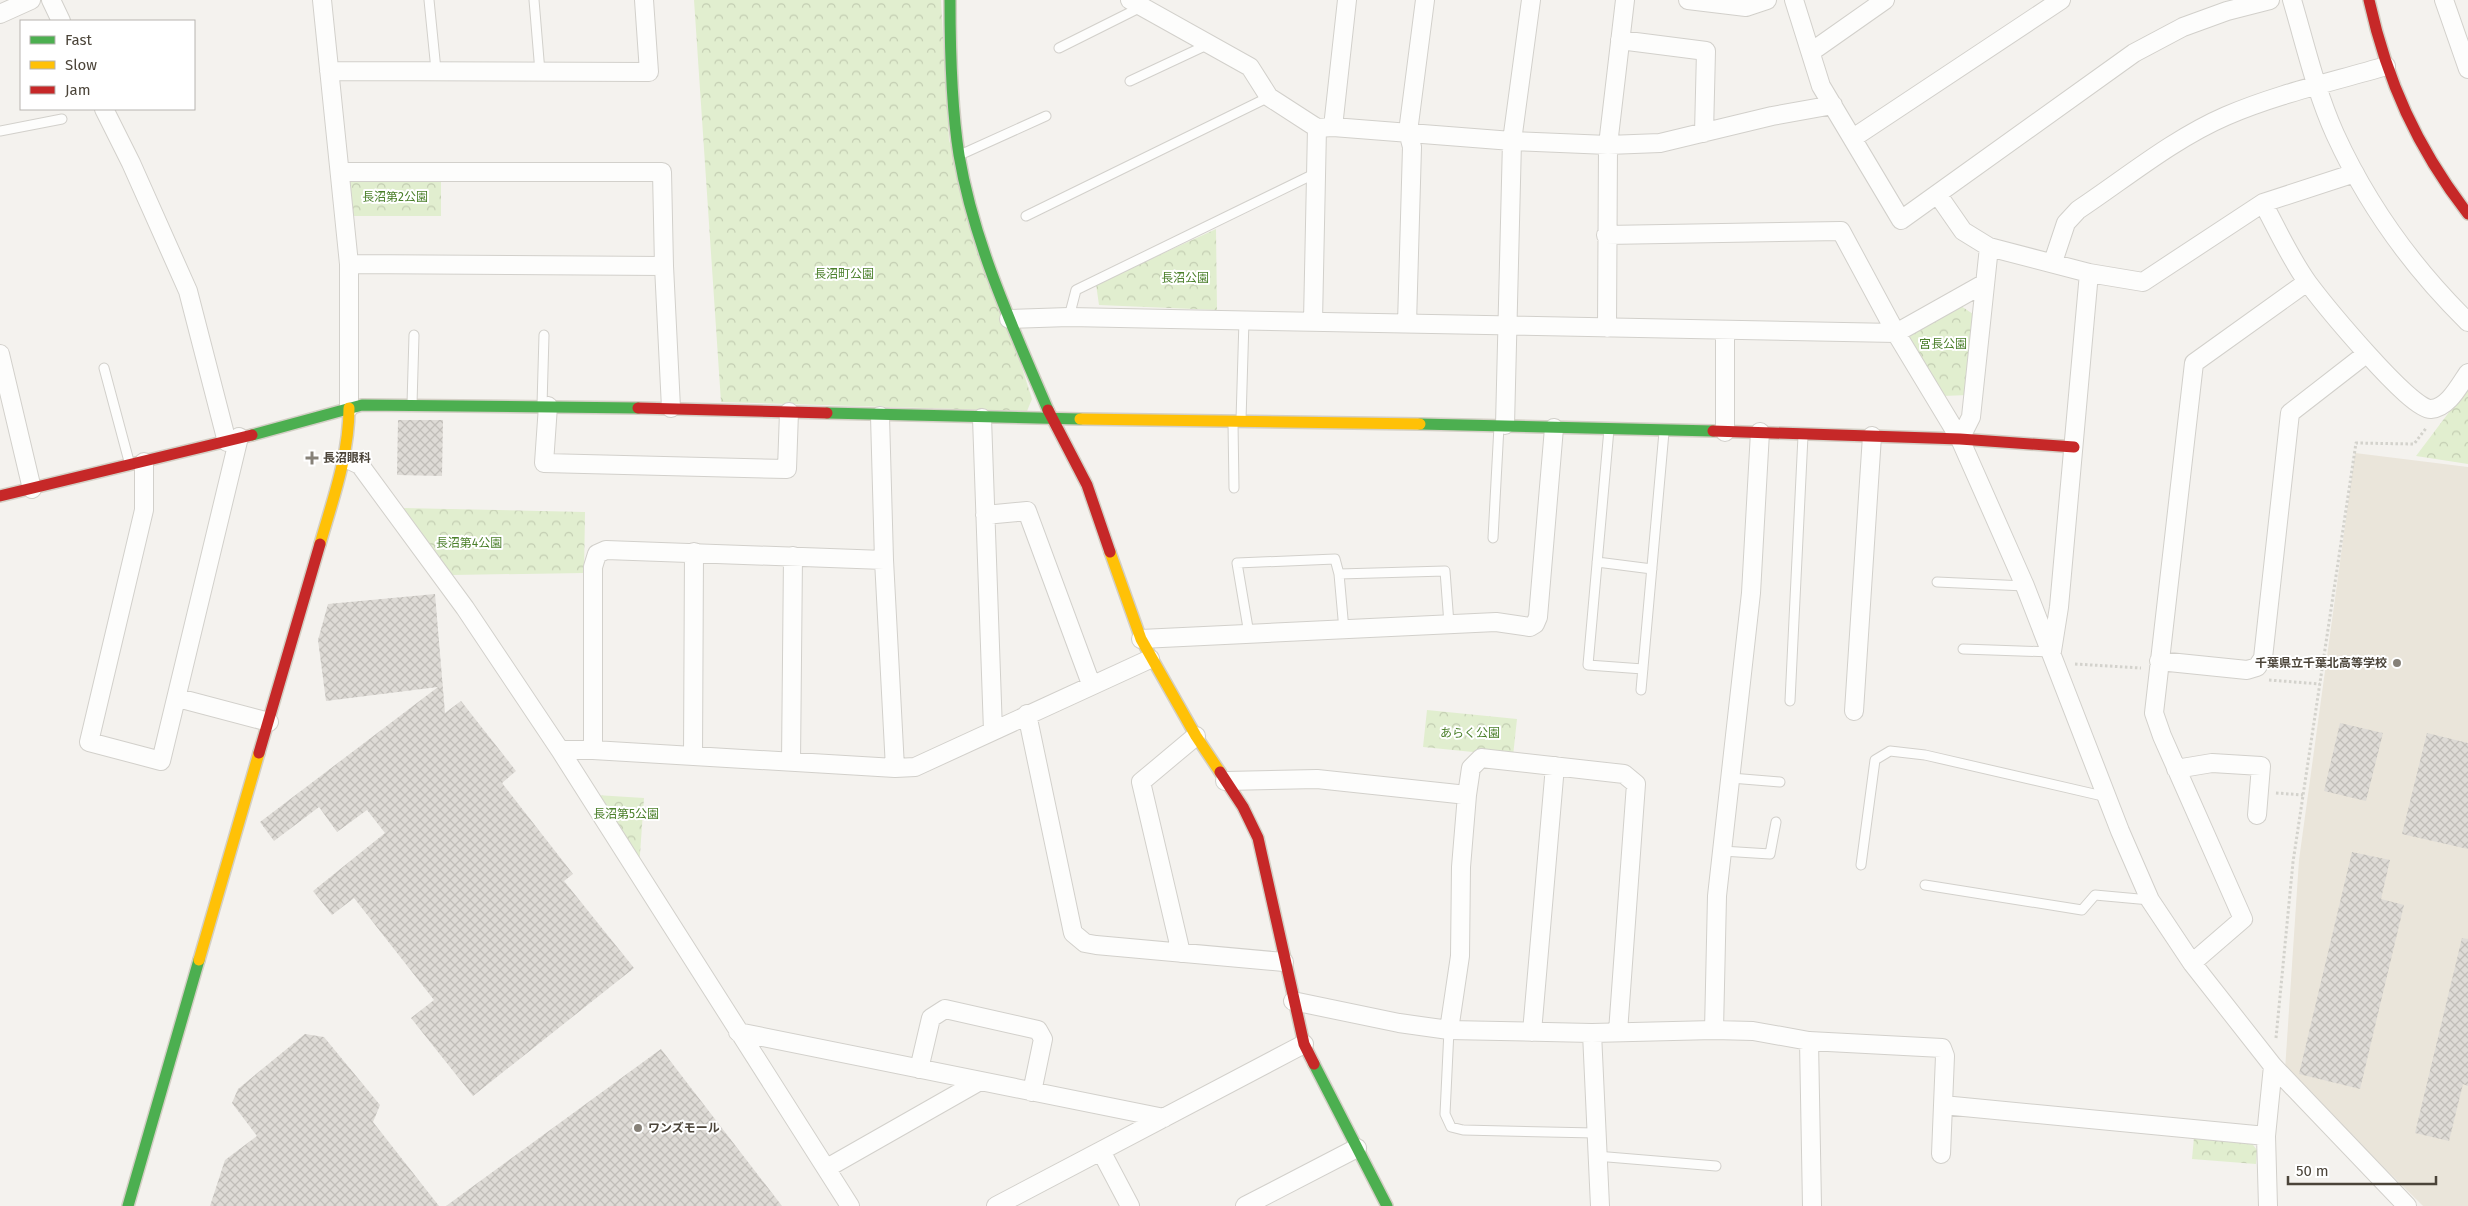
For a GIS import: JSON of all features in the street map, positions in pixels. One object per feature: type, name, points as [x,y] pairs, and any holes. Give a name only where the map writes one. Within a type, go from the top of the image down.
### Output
[{"type":"street","points":[[0,14],[31,0]]},
{"type":"street","points":[[51,0],[61,20]]},
{"type":"street","points":[[128,1206],[345,458],[349,430],[350,264],[322,0]]},
{"type":"street","points":[[329,71],[649,72],[644,0]]},
{"type":"street","points":[[950,0],[950,57],[959,155],[974,220],[1009,319],[1050,418],[1087,485],[1141,639],[1150,659],[1196,736],[1243,807],[1258,838],[1267,870],[1284,962],[1304,1044],[1387,1206]]},
{"type":"street","points":[[1313,321],[1316,173],[1347,0]]},
{"type":"street","points":[[1407,324],[1412,147],[1408,132],[1425,0]]},
{"type":"street","points":[[1502,425],[1508,326],[1512,141],[1532,0]]},
{"type":"street","points":[[1607,328],[1606,235],[1608,145],[1625,0]]},
{"type":"street","points":[[1688,0],[1746,7],[1767,0]]},
{"type":"street","points":[[1794,0],[1821,86],[1901,220],[2134,53],[2183,27],[2227,10],[2270,0]]},
{"type":"street","points":[[1811,52],[1885,0]]},
{"type":"street","points":[[1853,138],[2061,0]]},
{"type":"street","points":[[2292,0],[2334,132],[2355,173],[2382,218],[2415,265],[2468,322]]},
{"type":"street","points":[[2369,0],[2386,66],[2447,189],[2468,214]]},
{"type":"street","points":[[2444,0],[2468,69]]},
{"type":"street","points":[[1136,4],[1210,43],[1250,67],[1269,97],[1325,128],[1408,132],[1512,141],[1608,145],[1660,143],[1772,116],[1833,105]]},
{"type":"street","points":[[1620,40],[1706,51],[1704,133]]},
{"type":"street","points":[[2053,262],[2066,223],[2078,210],[2181,141],[2225,117],[2270,99],[2386,66]]},
{"type":"street","points":[[104,110],[131,163],[188,292],[233,440],[178,698],[162,761],[89,742],[144,510],[137,463]]},
{"type":"street","points":[[340,172],[662,172],[664,266],[671,408]]},
{"type":"street","points":[[1938,195],[1963,231],[1989,247],[2053,262],[2089,273],[2143,282],[2263,202],[2355,173]]},
{"type":"street","points":[[2263,202],[2307,282],[2366,354],[2418,405],[2430,410],[2443,406],[2468,373]]},
{"type":"street","points":[[1606,235],[1841,231],[1896,333],[1960,438],[2025,586],[2107,798],[2150,900],[2192,963],[2273,1066],[2407,1206]]},
{"type":"street","points":[[1960,438],[1971,418],[1989,247]]},
{"type":"street","points":[[350,264],[664,266]]},
{"type":"street","points":[[2054,657],[2089,273]]},
{"type":"street","points":[[2192,963],[2243,919],[2176,769],[2154,713],[2194,363],[2307,282]]},
{"type":"street","points":[[1009,319],[1068,317],[1896,333],[1985,283]]},
{"type":"street","points":[[1725,331],[1725,432]]},
{"type":"street","points":[[0,354],[3,382],[32,489]]},
{"type":"street","points":[[2159,665],[2248,670],[2256,667],[2263,658],[2290,413],[2366,354]]},
{"type":"street","points":[[0,496],[233,440],[362,404],[671,408],[982,418],[1237,420],[1664,429],[1960,438],[2074,447]]},
{"type":"street","points":[[545,406],[544,463],[787,469],[789,412]]},
{"type":"street","points":[[880,416],[884,560],[895,768]]},
{"type":"street","points":[[982,418],[993,731]]},
{"type":"street","points":[[1141,639],[1496,622],[1530,627],[1535,624],[1538,617],[1554,428]]},
{"type":"street","points":[[1714,1030],[1717,896],[1751,593],[1760,432]]},
{"type":"street","points":[[1854,711],[1872,436]]},
{"type":"street","points":[[345,458],[360,465],[465,608],[560,750],[850,1206]]},
{"type":"street","points":[[985,515],[1027,511],[1092,684]]},
{"type":"street","points":[[593,750],[593,568],[597,554],[606,550],[884,560]]},
{"type":"street","points":[[693,756],[694,552]]},
{"type":"street","points":[[791,762],[793,556]]},
{"type":"street","points":[[560,750],[593,750],[895,768],[916,767],[1027,714],[1150,659]]},
{"type":"street","points":[[178,698],[269,722]]},
{"type":"street","points":[[1027,714],[1073,933],[1085,943],[1096,945],[1284,962]]},
{"type":"street","points":[[1181,953],[1141,782],[1196,736]]},
{"type":"street","points":[[1448,1030],[1460,956],[1461,867],[1467,795],[1471,768],[1481,758],[1624,774],[1636,784],[1618,1032]]},
{"type":"street","points":[[2176,769],[2212,763],[2261,766],[2257,815]]},
{"type":"street","points":[[1532,1032],[1555,766]]},
{"type":"street","points":[[1225,781],[1317,779],[1467,795]]},
{"type":"street","points":[[1293,1001],[1399,1023],[1448,1030],[1592,1033],[1753,1031],[1809,1041],[1942,1048],[1945,1056],[1941,1154]]},
{"type":"street","points":[[919,1069],[931,1018],[945,1009],[1038,1030],[1043,1038],[1032,1092]]},
{"type":"street","points":[[738,1032],[1164,1118]]},
{"type":"street","points":[[1592,1033],[1596,1156],[1600,1206]]},
{"type":"street","points":[[1809,1041],[1812,1206]]},
{"type":"street","points":[[996,1206],[1304,1044]]},
{"type":"street","points":[[2268,1206],[2266,1136],[2273,1066]]},
{"type":"street","points":[[827,1168],[980,1081]]},
{"type":"street","points":[[1943,1105],[2266,1136]]},
{"type":"street","points":[[1245,1206],[1356,1148]]},
{"type":"street","points":[[1101,1151],[1130,1206]]},
{"type":"lane","points":[[429,0],[436,70]]},
{"type":"lane","points":[[534,0],[540,72]]},
{"type":"lane","points":[[1059,48],[1136,4]]},
{"type":"lane","points":[[1130,81],[1210,43]]},
{"type":"lane","points":[[1026,216],[1269,97]]},
{"type":"lane","points":[[959,155],[1046,116]]},
{"type":"lane","points":[[0,131],[62,119]]},
{"type":"lane","points":[[1068,317],[1076,290],[1316,173]]},
{"type":"lane","points":[[1234,488],[1244,320]]},
{"type":"lane","points":[[412,404],[414,335]]},
{"type":"lane","points":[[544,335],[545,406]]},
{"type":"lane","points":[[104,368],[137,463]]},
{"type":"lane","points":[[1493,538],[1502,425]]},
{"type":"lane","points":[[1609,428],[1588,665],[1643,670]]},
{"type":"lane","points":[[1641,690],[1664,429]]},
{"type":"lane","points":[[1790,701],[1803,434]]},
{"type":"lane","points":[[1249,634],[1237,563],[1335,559],[1339,574],[1344,630]]},
{"type":"lane","points":[[1597,562],[1652,569]]},
{"type":"lane","points":[[1339,574],[1445,570],[1448,624]]},
{"type":"lane","points":[[1938,582],[2025,586]]},
{"type":"lane","points":[[1963,649],[2054,657]]},
{"type":"lane","points":[[1861,865],[1875,760],[1890,751],[1925,755],[2107,798]]},
{"type":"lane","points":[[1730,778],[1780,782]]},
{"type":"lane","points":[[1722,851],[1770,854],[1776,822]]},
{"type":"lane","points":[[1925,886],[2082,910],[2095,895],[2150,900]]},
{"type":"lane","points":[[1448,1030],[1445,1114],[1451,1128],[1463,1130],[1595,1133]]},
{"type":"lane","points":[[1596,1156],[1716,1166]]},
{"type":"path","points":[[2273,1066],[2293,862],[2356,443],[2414,444],[2443,406]]},
{"type":"path","points":[[2054,657],[2159,665]]},
{"type":"path","points":[[2259,792],[2303,795]]},
{"type":"shaded area","name":"千葉県立千葉北高等学校","points":[[2355,453],[2468,467],[2468,1206],[2423,1206],[2285,1070],[2299,860]]},
{"type":"green space","name":"長沼町公園","points":[[694,0],[941,0],[949,140],[1032,399],[1027,411],[721,402]]},
{"type":"green space","name":"長沼第2公園","points":[[356,177],[441,177],[441,216],[353,216],[350,182]]},
{"type":"green space","name":"長沼公園","points":[[1216,229],[1217,310],[1099,305],[1096,284]]},
{"type":"green space","name":"宮長公園","points":[[1958,304],[1973,314],[1968,395],[1943,396],[1909,341],[1912,330]]},
{"type":"green space","points":[[2468,387],[2468,464],[2416,456]]},
{"type":"green space","name":"長沼第4公園","points":[[403,508],[585,512],[584,573],[452,575]]},
{"type":"green space","name":"あらく公園","points":[[1427,710],[1517,719],[1513,756],[1423,747]]},
{"type":"green space","name":"長沼第5公園","points":[[596,795],[644,798],[639,868]]},
{"type":"green space","points":[[2194,1137],[2250,1141],[2257,1150],[2256,1164],[2192,1159]]},
{"type":"building","points":[[398,420],[443,420],[442,476],[397,475]]},
{"type":"building","points":[[435,594],[445,713],[461,701],[516,771],[502,783],[573,874],[564,881],[634,968],[473,1096],[411,1018],[434,1000],[354,898],[332,915],[313,891],[385,833],[367,810],[337,832],[319,807],[274,841],[260,822],[438,687],[326,701],[318,640],[328,604]]},
{"type":"building","points":[[2340,723],[2383,733],[2366,801],[2324,791]]},
{"type":"building","points":[[2427,733],[2468,743],[2468,849],[2402,834]]},
{"type":"building","points":[[2352,852],[2390,860],[2381,899],[2404,905],[2360,1089],[2299,1074]]},
{"type":"building","points":[[2462,938],[2468,939],[2468,1086],[2463,1084],[2449,1141],[2415,1133]]},
{"type":"building","points":[[305,1034],[324,1037],[380,1105],[373,1122],[439,1206],[210,1206],[225,1160],[257,1136],[232,1103],[238,1089]]},
{"type":"building","name":"ワンズモール","points":[[661,1049],[782,1206],[446,1206]]},
{"type":"traffic: fast","points":[[950,0],[954,117],[966,188],[974,221],[996,285],[1048,410]]},
{"type":"traffic: fast","points":[[252,435],[362,405],[638,408]]},
{"type":"traffic: fast","points":[[827,413],[1080,419]]},
{"type":"traffic: fast","points":[[1420,424],[1713,431]]},
{"type":"traffic: fast","points":[[128,1206],[199,960]]},
{"type":"traffic: fast","points":[[1314,1064],[1387,1206]]},
{"type":"traffic: slow","points":[[320,544],[343,460],[349,408]]},
{"type":"traffic: slow","points":[[1080,419],[1420,424]]},
{"type":"traffic: slow","points":[[1110,552],[1141,639],[1196,736],[1220,772]]},
{"type":"traffic: slow","points":[[199,960],[259,753]]},
{"type":"traffic: jam","points":[[2369,0],[2385,58],[2406,113],[2434,164],[2468,214]]},
{"type":"traffic: jam","points":[[638,408],[827,413]]},
{"type":"traffic: jam","points":[[1048,410],[1087,485],[1110,552]]},
{"type":"traffic: jam","points":[[1713,431],[1960,439],[2074,447]]},
{"type":"traffic: jam","points":[[0,496],[252,435]]},
{"type":"traffic: jam","points":[[259,753],[320,544]]},
{"type":"traffic: jam","points":[[1220,772],[1243,807],[1258,838],[1304,1044],[1314,1064]]},
{"type":"place","name":"長沼眼科","points":[[312,458]]},
{"type":"place","name":"千葉県立千葉北高等学校","points":[[2397,663]]},
{"type":"place","name":"ワンズモール","points":[[638,1128]]}]
